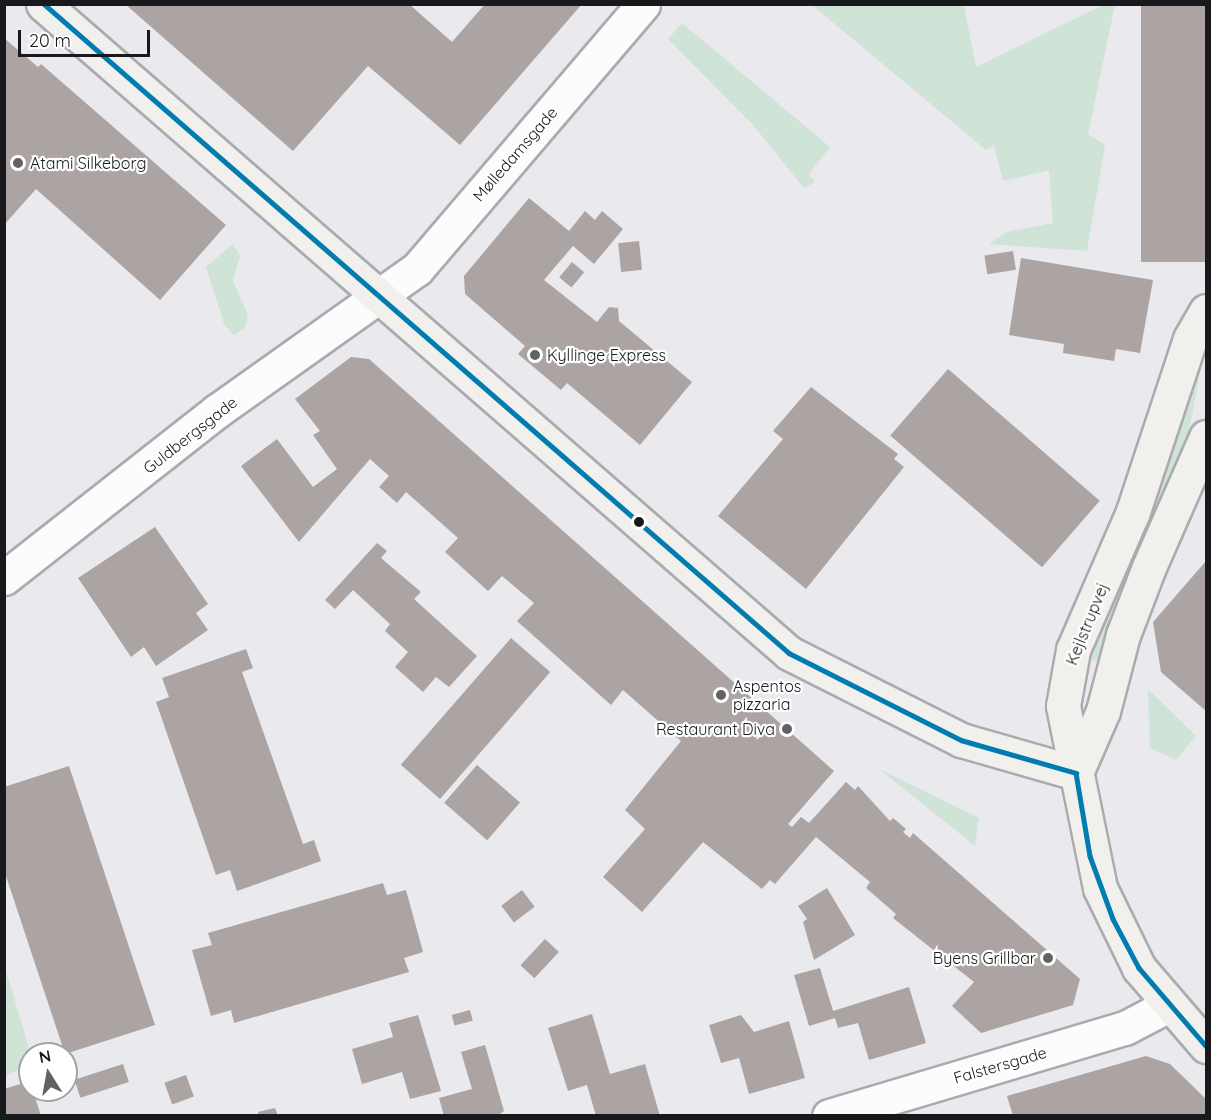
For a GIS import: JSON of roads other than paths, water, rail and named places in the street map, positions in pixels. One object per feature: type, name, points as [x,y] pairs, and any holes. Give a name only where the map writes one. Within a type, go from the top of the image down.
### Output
[{"type":"street","points":[[43,4],[789,653],[961,740],[1076,773],[1103,711],[1123,635],[1149,567],[1206,441]]},
{"type":"street","name":"Mølledamsgade","points":[[379,296],[417,269],[643,4]]},
{"type":"street","name":"Guldbergsgade","points":[[4,578],[217,411],[379,296]]},
{"type":"street","name":"Kejlstrupvej","points":[[1206,311],[1190,339],[1132,514],[1073,650],[1064,706],[1100,888],[1139,968],[1167,1006],[1206,1046]]},
{"type":"street","name":"Falstersgade","points":[[829,1116],[1125,1028],[1167,1006]]},
{"type":"place","name":"Atami Silkeborg","points":[[18,163]]},
{"type":"place","name":"Kyllinge Express","points":[[535,355]]},
{"type":"place","name":"Aspentos pizzaria","points":[[721,695]]},
{"type":"place","name":"Restaurant Diva","points":[[787,729]]},
{"type":"place","name":"Byens Grillbar","points":[[1048,958]]}]
